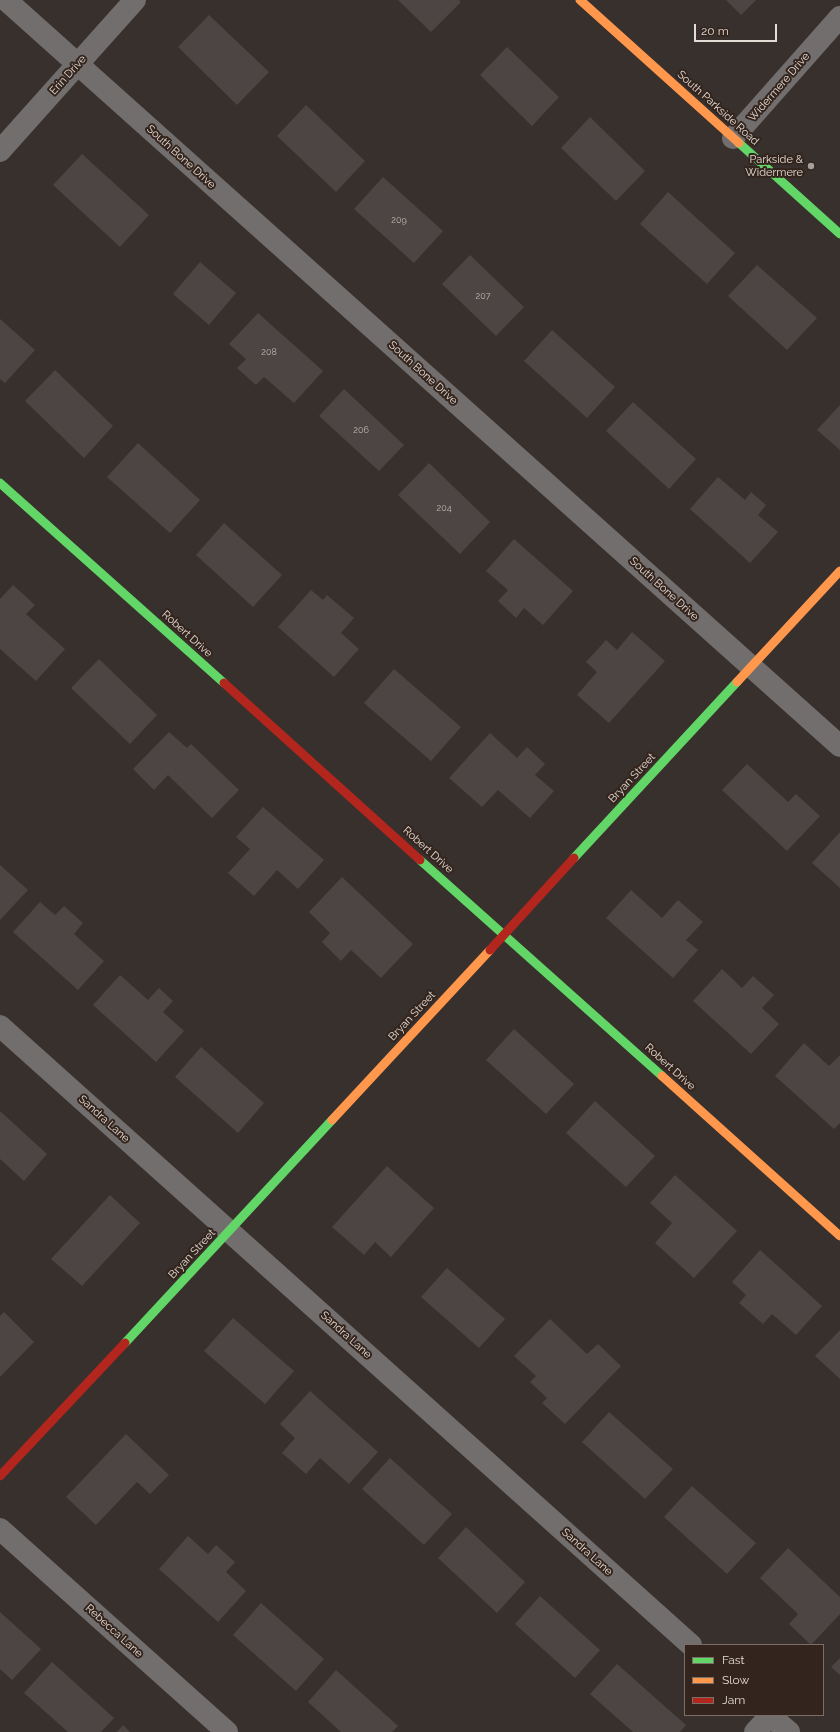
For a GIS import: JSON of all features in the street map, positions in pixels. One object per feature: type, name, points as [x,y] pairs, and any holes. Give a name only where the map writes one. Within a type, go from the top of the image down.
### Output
[{"type":"street","name":"South Bone Drive","points":[[6,0],[840,746]]},
{"type":"street","name":"Erin Drive","points":[[0,151],[136,0]]},
{"type":"street","name":"South Parkside Road","points":[[580,0],[840,234]]},
{"type":"street","name":"Widermere Drive","points":[[733,138],[840,18]]},
{"type":"street","name":"Robert Drive","points":[[0,483],[840,1236]]},
{"type":"street","name":"Bryan Street","points":[[0,1476],[230,1231],[840,571]]},
{"type":"street","name":"Sandra Lane","points":[[0,1026],[690,1644]]},
{"type":"street","name":"Rebecca Lane","points":[[0,1529],[227,1732]]},
{"type":"street","points":[[755,1732],[768,1716]]},
{"type":"street","points":[[770,1716],[788,1732]]},
{"type":"building","points":[[398,0],[459,0],[461,2],[431,32]]},
{"type":"building","points":[[726,0],[756,0],[741,15]]},
{"type":"building","points":[[209,15],[269,72],[237,105],[178,47]]},
{"type":"building","points":[[507,47],[559,97],[532,126],[480,75]]},
{"type":"building","points":[[306,105],[365,161],[336,192],[277,136]]},
{"type":"building","points":[[590,117],[645,171],[616,201],[561,148]]},
{"type":"building","points":[[82,154],[149,215],[120,247],[53,185]]},
{"type":"building","points":[[383,177],[443,231],[414,263],[354,209]]},
{"type":"building","points":[[668,192],[735,253],[707,284],[640,224]]},
{"type":"building","points":[[470,255],[524,307],[496,336],[442,284]]},
{"type":"building","points":[[200,262],[236,293],[209,325],[173,294]]},
{"type":"building","points":[[757,265],[817,318],[787,350],[728,296]]},
{"type":"building","points":[[258,313],[323,371],[294,403],[264,377],[256,385],[237,368],[246,359],[229,344]]},
{"type":"building","points":[[0,319],[35,350],[5,383],[0,379]]},
{"type":"building","points":[[552,330],[615,387],[587,418],[524,361]]},
{"type":"building","points":[[55,370],[113,426],[84,458],[25,401]]},
{"type":"building","points":[[344,389],[404,445],[379,471],[319,416]]},
{"type":"building","points":[[633,402],[696,459],[669,489],[606,431]]},
{"type":"building","points":[[840,405],[840,450],[817,430]]},
{"type":"building","points":[[138,443],[200,500],[170,533],[107,477]]},
{"type":"building","points":[[429,463],[490,522],[460,554],[398,495]]},
{"type":"building","points":[[718,477],[745,500],[751,492],[766,505],[758,515],[778,532],[750,563],[690,509]]},
{"type":"building","points":[[224,523],[282,575],[253,607],[196,555]]},
{"type":"building","points":[[514,539],[573,591],[543,625],[524,608],[516,618],[498,601],[508,590],[486,571]]},
{"type":"building","points":[[13,585],[35,605],[26,614],[65,649],[36,681],[0,649],[0,599]]},
{"type":"building","points":[[311,590],[323,600],[327,595],[354,618],[341,633],[359,649],[334,677],[278,627]]},
{"type":"building","points":[[632,632],[665,661],[609,723],[577,695],[597,672],[586,662],[606,640],[617,650]]},
{"type":"building","points":[[99,659],[157,715],[130,744],[71,688]]},
{"type":"building","points":[[394,669],[461,727],[431,761],[364,703]]},
{"type":"building","points":[[169,732],[187,748],[191,744],[239,790],[212,818],[168,775],[154,790],[133,769]]},
{"type":"building","points":[[490,733],[517,758],[527,747],[545,764],[535,775],[554,791],[530,818],[498,790],[482,807],[449,778]]},
{"type":"building","points":[[747,764],[788,802],[796,794],[820,816],[787,851],[722,790]]},
{"type":"building","points":[[263,807],[324,860],[298,889],[277,870],[254,896],[228,873],[250,849],[236,837]]},
{"type":"building","points":[[840,832],[840,888],[812,863]]},
{"type":"building","points":[[0,865],[28,890],[0,920]]},
{"type":"building","points":[[342,877],[413,944],[381,978],[351,950],[341,961],[322,942],[330,933],[309,912]]},
{"type":"building","points":[[631,890],[662,918],[678,900],[703,922],[686,940],[698,950],[673,978],[606,918]]},
{"type":"building","points":[[40,902],[55,915],[64,906],[83,923],[74,934],[104,961],[78,990],[13,932]]},
{"type":"building","points":[[722,969],[742,988],[753,976],[774,995],[762,1008],[779,1024],[751,1054],[693,1001]]},
{"type":"building","points":[[120,975],[148,1000],[159,988],[173,1001],[163,1012],[184,1031],[156,1062],[93,1005]]},
{"type":"building","points":[[514,1029],[574,1084],[546,1114],[486,1060]]},
{"type":"building","points":[[804,1043],[829,1066],[840,1055],[840,1123],[834,1129],[775,1076]]},
{"type":"building","points":[[201,1047],[264,1103],[238,1133],[175,1077]]},
{"type":"building","points":[[595,1101],[655,1156],[626,1187],[566,1133]]},
{"type":"building","points":[[0,1111],[47,1154],[24,1181],[0,1159]]},
{"type":"building","points":[[387,1166],[434,1208],[391,1257],[375,1242],[364,1255],[332,1227]]},
{"type":"building","points":[[675,1175],[737,1231],[694,1278],[655,1243],[672,1223],[650,1203]]},
{"type":"building","points":[[110,1195],[140,1223],[82,1286],[51,1259]]},
{"type":"building","points":[[760,1250],[822,1306],[796,1335],[772,1314],[763,1324],[739,1303],[746,1295],[732,1282]]},
{"type":"building","points":[[447,1268],[505,1319],[479,1348],[421,1297]]},
{"type":"building","points":[[4,1312],[34,1342],[0,1377],[0,1316]]},
{"type":"building","points":[[233,1318],[294,1371],[265,1404],[204,1351]]},
{"type":"building","points":[[550,1319],[587,1354],[598,1344],[621,1366],[565,1424],[542,1403],[547,1398],[530,1382],[536,1376],[514,1356]]},
{"type":"building","points":[[840,1330],[840,1379],[815,1356]]},
{"type":"building","points":[[310,1391],[378,1452],[349,1484],[320,1458],[306,1474],[282,1453],[295,1438],[280,1424]]},
{"type":"building","points":[[609,1412],[673,1469],[645,1499],[582,1442]]},
{"type":"building","points":[[126,1434],[169,1475],[150,1494],[137,1482],[96,1525],[66,1497]]},
{"type":"building","points":[[390,1458],[452,1514],[424,1545],[362,1489]]},
{"type":"building","points":[[692,1486],[756,1543],[727,1574],[664,1517]]},
{"type":"building","points":[[466,1527],[525,1582],[497,1613],[438,1558]]},
{"type":"building","points":[[188,1536],[208,1554],[216,1545],[235,1562],[226,1572],[246,1591],[218,1622],[159,1569]]},
{"type":"building","points":[[788,1548],[840,1597],[840,1614],[812,1644],[810,1644],[789,1624],[798,1614],[760,1578]]},
{"type":"building","points":[[540,1596],[600,1650],[575,1678],[515,1624]]},
{"type":"building","points":[[261,1603],[324,1659],[296,1691],[233,1635]]},
{"type":"building","points":[[0,1612],[41,1649],[12,1680],[0,1669]]},
{"type":"building","points":[[840,1658],[840,1675],[831,1667]]},
{"type":"building","points":[[52,1662],[114,1718],[101,1732],[68,1732],[24,1693]]},
{"type":"building","points":[[617,1664],[686,1725],[680,1732],[633,1732],[590,1694]]},
{"type":"building","points":[[336,1670],[398,1726],[392,1732],[341,1732],[308,1702]]},
{"type":"building","points":[[123,1725],[130,1732],[117,1732]]},
{"type":"traffic: fast","points":[[739,143],[840,234]]},
{"type":"traffic: fast","points":[[0,483],[224,683]]},
{"type":"traffic: fast","points":[[574,858],[737,682]]},
{"type":"traffic: fast","points":[[420,860],[662,1076]]},
{"type":"traffic: fast","points":[[125,1343],[332,1120]]},
{"type":"traffic: slow","points":[[580,0],[739,143]]},
{"type":"traffic: slow","points":[[737,682],[840,571]]},
{"type":"traffic: slow","points":[[332,1120],[490,950]]},
{"type":"traffic: slow","points":[[662,1076],[840,1236]]},
{"type":"traffic: jam","points":[[224,683],[420,860]]},
{"type":"traffic: jam","points":[[490,950],[574,858]]},
{"type":"traffic: jam","points":[[0,1476],[125,1343]]},
{"type":"place","name":"Parkside & Widermere","points":[[811,166]]}]
